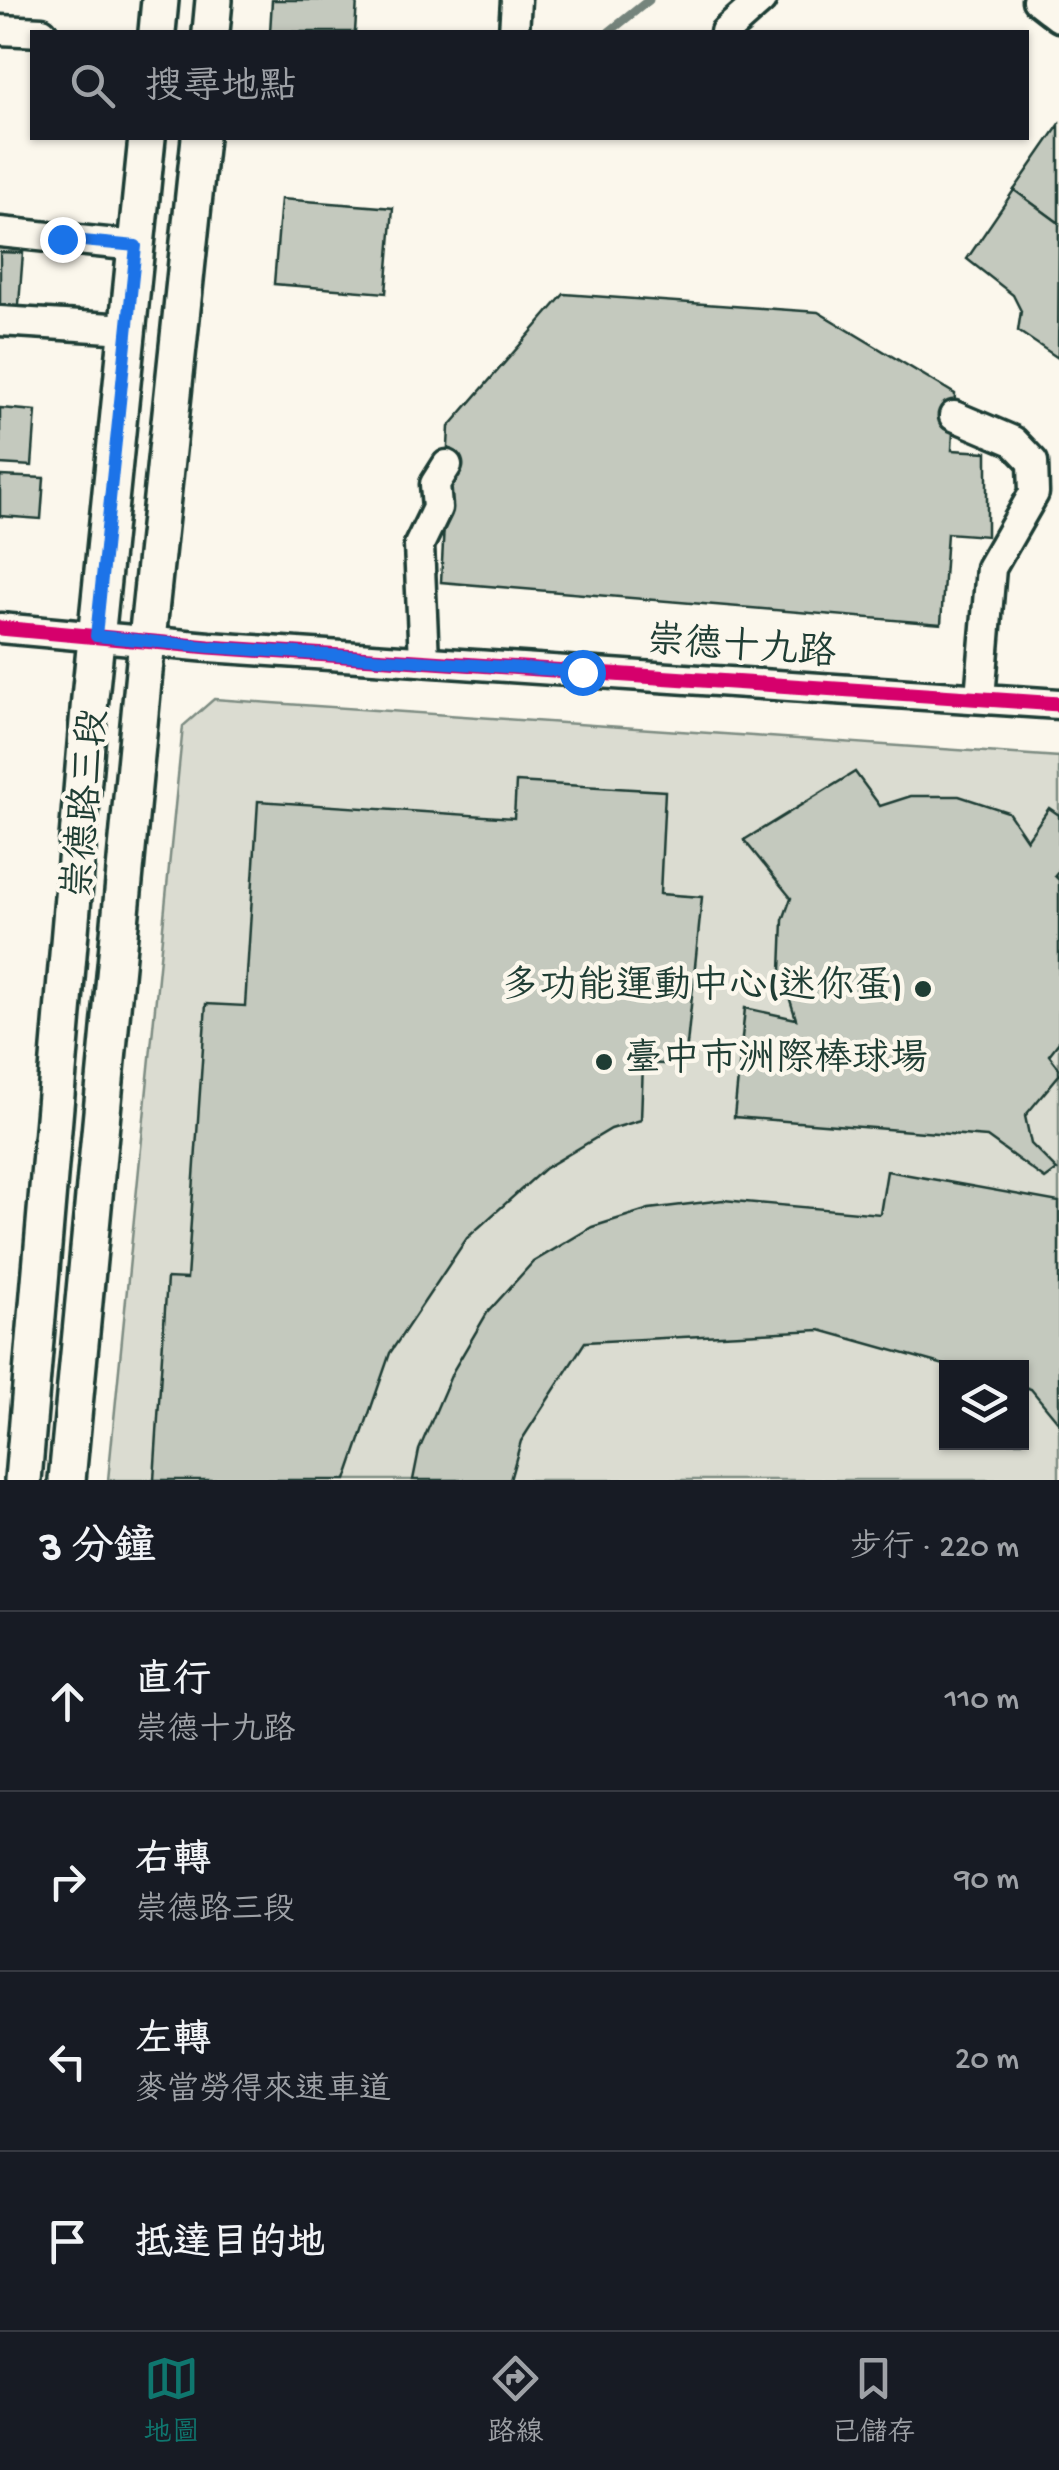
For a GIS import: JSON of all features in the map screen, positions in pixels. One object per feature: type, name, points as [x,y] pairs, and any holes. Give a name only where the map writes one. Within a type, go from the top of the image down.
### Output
[{"type":"main road","points":[[157,30],[160,0]]},
{"type":"main road","points":[[211,30],[214,0]]},
{"type":"main road","name":"崇德路三段","points":[[23,1480],[96,636],[147,140]]},
{"type":"main road","name":"崇德路三段","points":[[67,1480],[147,640],[200,140]]},
{"type":"street","points":[[514,30],[516,0]]},
{"type":"street","points":[[727,30],[761,0]]},
{"type":"street","points":[[1037,0],[1059,17]]},
{"type":"street","points":[[0,30],[30,31]]},
{"type":"street","points":[[0,232],[136,246]]},
{"type":"street","points":[[0,321],[127,330]]},
{"type":"street","points":[[954,416],[1013,441],[1032,462],[1034,493],[991,568],[980,698]]},
{"type":"street","points":[[424,660],[419,544],[437,508],[435,484],[447,466]]},
{"type":"street","name":"崇德十九路","points":[[0,628],[209,647],[1059,704]]},
{"type":"shaded area","name":"臺中市洲際棒球場","points":[[214,699],[1059,757],[1059,1480],[108,1480],[183,726]]},
{"type":"building","points":[[272,0],[357,0],[355,30],[270,30]]},
{"type":"building","points":[[1059,125],[1059,223],[1014,190]]},
{"type":"building","points":[[1014,190],[1059,223],[1058,358],[1018,331],[1021,311],[1013,295],[967,259]]},
{"type":"building","points":[[281,199],[393,208],[386,293],[274,284]]},
{"type":"building","points":[[0,252],[23,253],[18,317],[0,316]]},
{"type":"building","points":[[564,294],[818,312],[955,394],[952,450],[987,452],[987,536],[947,533],[941,624],[441,582],[449,427]]},
{"type":"building","points":[[0,408],[36,411],[32,466],[0,464]]},
{"type":"building","points":[[0,476],[44,478],[41,519],[0,516]]},
{"type":"building","name":"多功能運動中心(迷你蛋)","points":[[855,772],[880,806],[911,796],[959,796],[1008,812],[1027,840],[1049,808],[1059,815],[1059,871],[1055,876],[1059,880],[1059,1042],[1049,1055],[1059,1068],[1059,1075],[1025,1116],[1031,1144],[1057,1170],[1045,1179],[987,1137],[734,1117],[745,1008],[796,1019],[781,971],[783,920],[791,898],[744,840]]},
{"type":"building","points":[[516,782],[665,791],[660,894],[702,897],[685,1065],[643,1063],[641,1120],[611,1129],[544,1169],[467,1238],[390,1353],[346,1480],[154,1480],[167,1278],[187,1279],[206,1004],[245,1006],[258,801],[514,818]]},
{"type":"building","points":[[887,1171],[1059,1202],[1059,1423],[1029,1388],[1029,1360],[939,1360],[939,1363],[820,1330],[585,1342],[521,1441],[510,1480],[413,1480],[419,1450],[453,1371],[487,1313],[533,1262],[592,1227],[649,1209],[723,1200],[880,1214]]},
{"type":"waterway","points":[[612,30],[649,0]]},
{"type":"cycle path","points":[[0,628],[209,647],[1059,704]]},
{"type":"place","name":"多功能運動中心(迷你蛋)","points":[[923,989]]},
{"type":"place","name":"臺中市洲際棒球場","points":[[604,1062]]},
{"type":"route","points":[[62,239],[136,246],[96,636],[582,672]]}]
